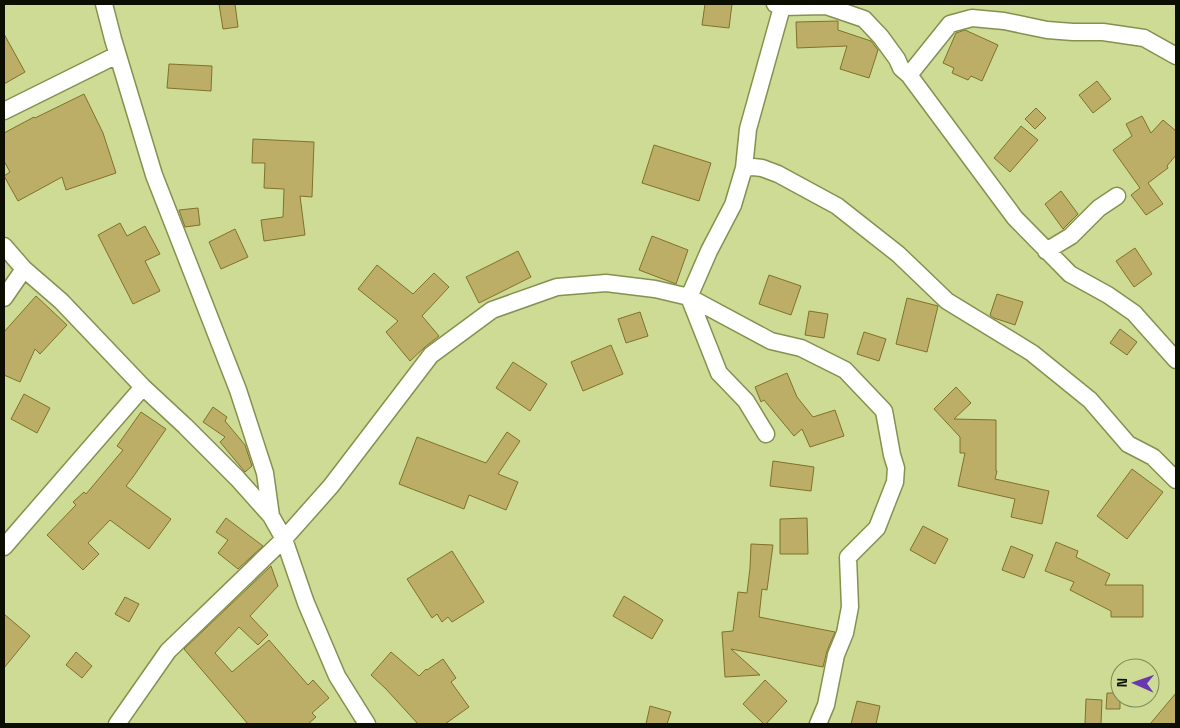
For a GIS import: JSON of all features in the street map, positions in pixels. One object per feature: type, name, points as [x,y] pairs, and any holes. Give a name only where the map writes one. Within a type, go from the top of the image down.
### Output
[{"type":"street","points":[[104,4],[117,55],[154,174],[238,390],[265,473],[271,516]]},
{"type":"street","points":[[766,434],[746,401],[719,373],[689,297],[709,251],[733,204],[744,168],[748,129],[779,5],[826,6],[864,19],[897,59],[901,68],[909,75],[1015,218],[1070,274],[1108,295],[1134,314],[1176,360]]},
{"type":"street","points":[[909,75],[950,24],[972,18],[1004,21],[1047,30],[1103,32],[1144,38],[1176,56]]},
{"type":"street","points":[[4,111],[117,55]]},
{"type":"street","points":[[744,168],[762,168],[778,174],[837,206],[898,254],[947,301],[1032,354],[1090,400],[1128,444],[1153,456],[1176,480]]},
{"type":"street","points":[[1046,251],[1071,236],[1100,208],[1117,196]]},
{"type":"street","points":[[4,246],[24,269],[61,301],[143,387],[237,478],[271,516],[284,539],[306,603],[337,676],[367,724]]},
{"type":"street","points":[[4,298],[24,269]]},
{"type":"street","points":[[117,724],[168,651],[284,539],[332,486],[431,355],[492,310],[558,287],[606,283],[655,289],[689,297],[770,341],[801,348],[845,370],[884,410],[896,468],[895,482],[877,528],[848,557],[850,607],[845,633],[836,655],[826,705],[818,724]]},
{"type":"street","points":[[4,547],[143,387]]},
{"type":"building","points":[[219,4],[235,4],[238,27],[223,29]]},
{"type":"building","points":[[705,4],[732,4],[729,28],[702,25]]},
{"type":"building","points":[[838,21],[838,30],[871,41],[878,50],[869,78],[840,69],[847,46],[797,48],[796,22]]},
{"type":"building","points":[[965,30],[998,45],[982,81],[971,76],[968,80],[952,73],[954,68],[943,63],[956,33]]},
{"type":"building","points":[[4,34],[25,72],[4,84]]},
{"type":"building","points":[[169,64],[212,66],[211,91],[167,88]]},
{"type":"building","points":[[1097,81],[1111,99],[1093,113],[1079,95]]},
{"type":"building","points":[[84,94],[103,133],[116,173],[66,190],[62,177],[18,201],[4,176],[10,172],[4,161],[4,133]]},
{"type":"building","points":[[1036,108],[1046,118],[1035,129],[1025,119]]},
{"type":"building","points":[[1142,116],[1151,133],[1163,120],[1176,131],[1176,155],[1167,166],[1168,168],[1148,183],[1163,204],[1146,215],[1131,195],[1140,188],[1113,150],[1132,136],[1126,124]]},
{"type":"building","points":[[1021,126],[1038,140],[1010,172],[994,158]]},
{"type":"building","points":[[253,139],[314,142],[312,197],[300,196],[305,235],[264,241],[261,220],[283,217],[284,189],[264,188],[265,163],[252,163]]},
{"type":"building","points":[[654,145],[711,163],[699,201],[642,183]]},
{"type":"building","points":[[1061,191],[1078,214],[1063,229],[1045,204]]},
{"type":"building","points":[[198,208],[200,225],[185,227],[179,210]]},
{"type":"building","points":[[120,223],[127,236],[145,226],[160,254],[145,261],[160,291],[133,304],[98,235]]},
{"type":"building","points":[[235,229],[248,257],[221,269],[209,242]]},
{"type":"building","points":[[652,236],[688,250],[676,284],[639,270]]},
{"type":"building","points":[[1135,248],[1152,274],[1134,287],[1116,261]]},
{"type":"building","points":[[518,251],[531,277],[479,303],[466,277]]},
{"type":"building","points":[[377,265],[413,294],[434,273],[449,287],[422,316],[439,336],[410,361],[386,332],[398,321],[358,289]]},
{"type":"building","points":[[769,275],[801,286],[791,315],[759,304]]},
{"type":"building","points":[[997,294],[1023,302],[1015,325],[990,315]]},
{"type":"building","points":[[36,296],[67,325],[40,354],[35,349],[20,382],[4,375],[4,332]]},
{"type":"building","points":[[907,298],[938,306],[927,352],[896,344]]},
{"type":"building","points":[[809,311],[828,314],[824,338],[805,335]]},
{"type":"building","points":[[640,312],[648,336],[626,343],[618,319]]},
{"type":"building","points":[[1120,329],[1137,342],[1127,355],[1110,343]]},
{"type":"building","points":[[864,332],[886,339],[879,361],[857,354]]},
{"type":"building","points":[[611,345],[623,374],[583,391],[571,362]]},
{"type":"building","points":[[513,362],[547,384],[530,411],[496,388]]},
{"type":"building","points":[[787,373],[797,397],[813,417],[835,410],[844,436],[810,447],[802,429],[794,436],[764,400],[761,402],[755,387]]},
{"type":"building","points":[[956,387],[971,403],[954,419],[996,420],[997,471],[995,479],[1049,491],[1042,524],[1011,517],[1015,499],[958,486],[965,453],[960,453],[960,437],[934,409]]},
{"type":"building","points":[[24,394],[50,408],[37,433],[11,419]]},
{"type":"building","points":[[213,407],[227,417],[225,421],[245,445],[252,466],[245,472],[220,442],[225,437],[203,422]]},
{"type":"building","points":[[141,412],[166,429],[126,486],[171,519],[149,549],[110,520],[88,543],[99,554],[83,570],[47,535],[76,505],[73,502],[84,492],[86,494],[123,450],[117,446]]},
{"type":"building","points":[[507,432],[520,441],[498,474],[518,482],[506,510],[469,495],[464,509],[399,484],[417,437],[486,463]]},
{"type":"building","points":[[773,461],[814,467],[811,491],[770,486]]},
{"type":"building","points":[[1132,469],[1163,492],[1127,539],[1097,516]]},
{"type":"building","points":[[226,518],[263,546],[238,569],[218,553],[228,540],[216,532]]},
{"type":"building","points":[[807,518],[808,554],[780,554],[780,519]]},
{"type":"building","points":[[923,526],[948,539],[935,564],[910,550]]},
{"type":"building","points":[[1056,542],[1078,551],[1076,557],[1110,574],[1105,585],[1143,585],[1143,617],[1111,617],[1111,611],[1070,590],[1074,582],[1045,571]]},
{"type":"building","points":[[751,544],[773,545],[767,590],[762,589],[759,617],[835,632],[823,667],[731,649],[760,675],[725,677],[722,632],[733,631],[738,592],[747,593]]},
{"type":"building","points":[[1011,546],[1033,555],[1024,578],[1002,570]]},
{"type":"building","points":[[452,551],[484,602],[452,622],[448,617],[442,622],[437,614],[432,618],[407,579]]},
{"type":"building","points":[[271,566],[278,586],[250,616],[268,635],[258,645],[239,627],[215,653],[232,672],[269,640],[308,685],[313,680],[329,698],[312,713],[316,717],[308,724],[248,724],[184,649]]},
{"type":"building","points":[[624,596],[663,620],[652,639],[613,616]]},
{"type":"building","points":[[125,597],[139,604],[129,622],[115,614]]},
{"type":"building","points":[[4,614],[30,636],[4,668]]},
{"type":"building","points":[[76,652],[92,666],[82,678],[66,665]]},
{"type":"building","points":[[391,652],[419,676],[426,669],[443,659],[456,678],[451,682],[469,707],[445,724],[418,724],[371,675]]},
{"type":"building","points":[[765,680],[787,701],[764,724],[743,704]]},
{"type":"building","points":[[1107,693],[1110,693],[1110,708],[1120,709],[1106,709]]},
{"type":"building","points":[[1176,693],[1176,724],[1150,724]]},
{"type":"building","points":[[1086,699],[1102,700],[1101,724],[1085,724]]},
{"type":"building","points":[[857,701],[880,706],[876,724],[851,724]]},
{"type":"building","points":[[650,706],[671,712],[667,724],[646,724]]}]
